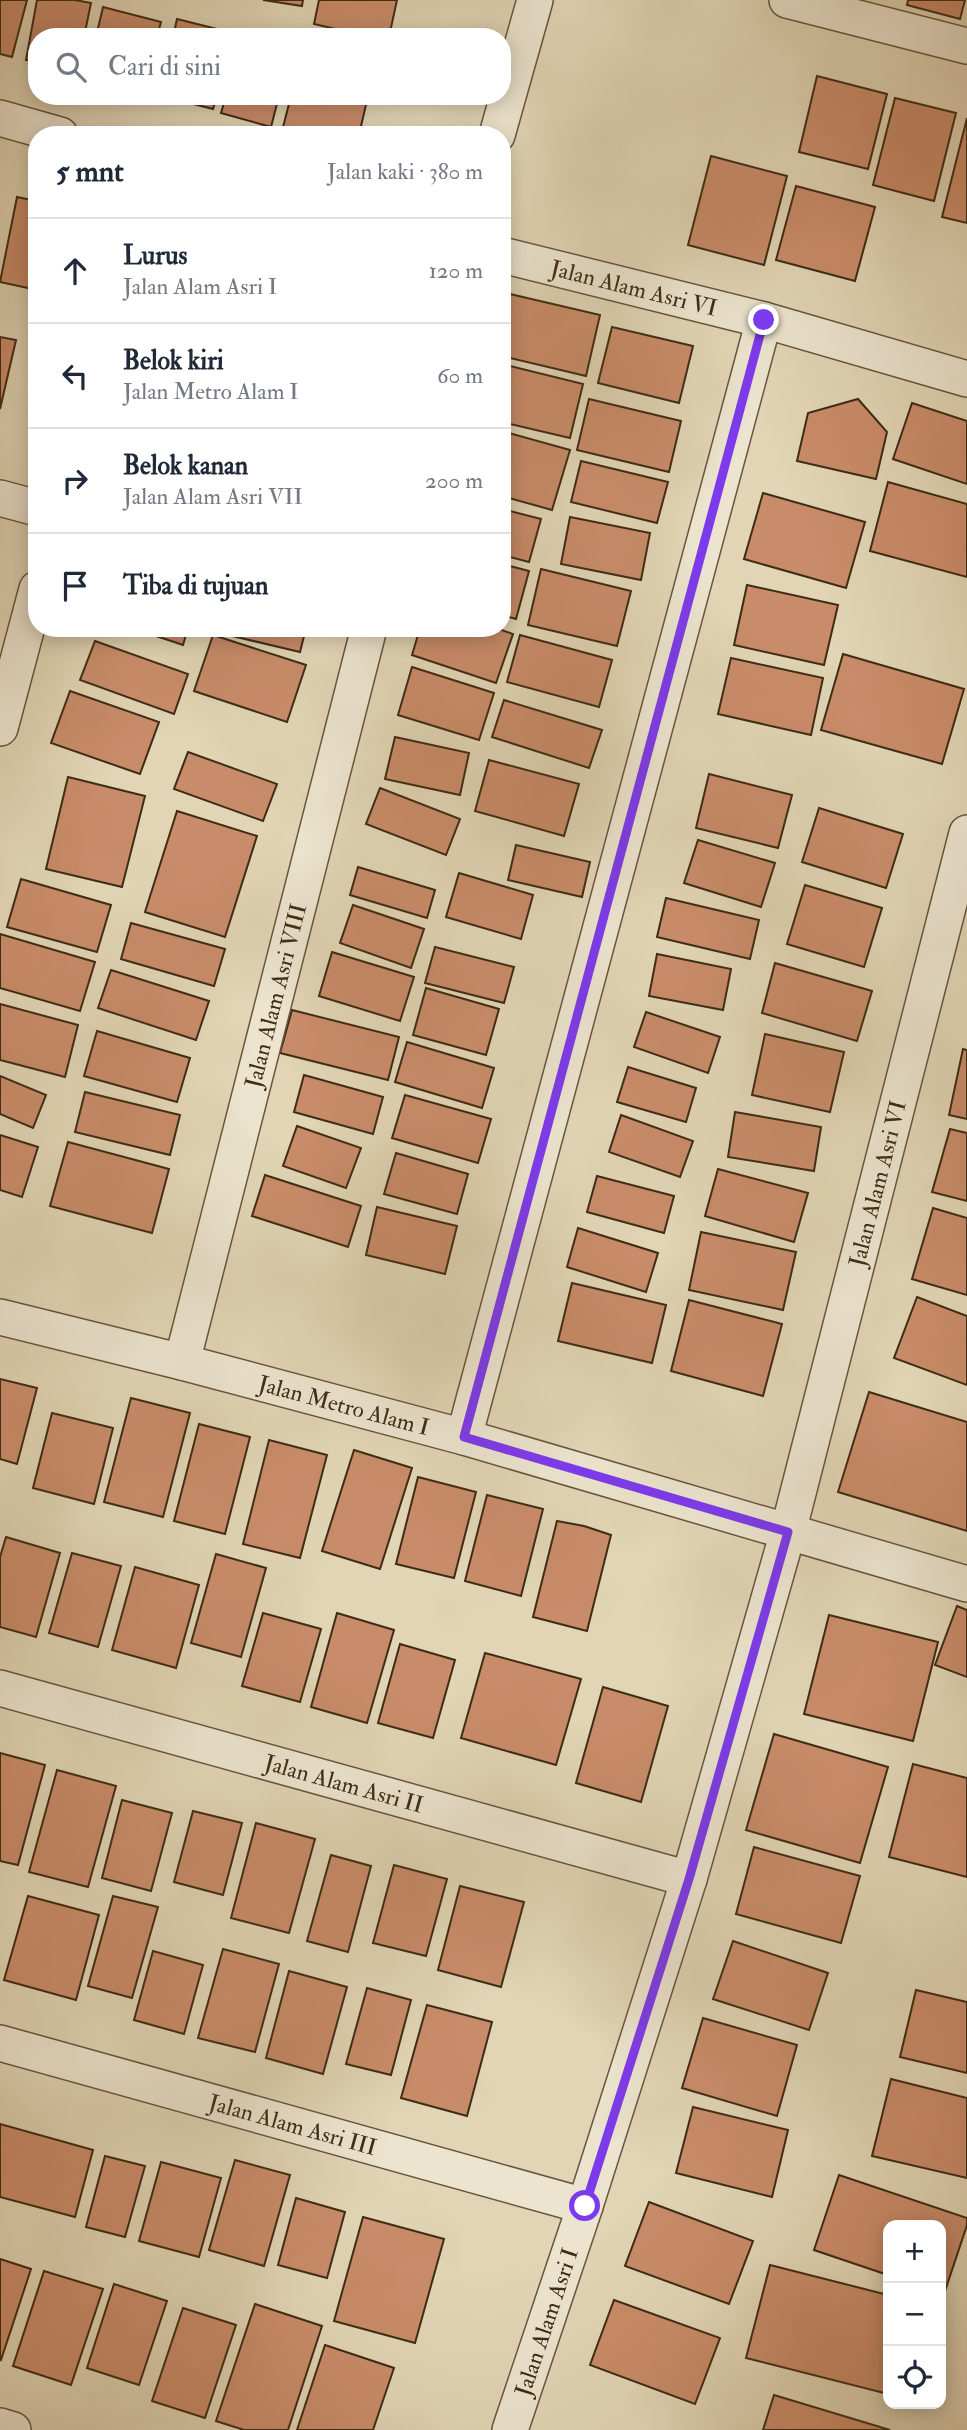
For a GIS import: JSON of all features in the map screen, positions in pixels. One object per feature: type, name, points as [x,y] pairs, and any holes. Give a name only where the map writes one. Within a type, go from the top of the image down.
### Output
[{"type":"street","points":[[511,85],[535,0]]},
{"type":"street","points":[[787,0],[967,46]]},
{"type":"street","points":[[500,126],[505,105]]},
{"type":"street","points":[[0,118],[28,126]]},
{"type":"street","name":"Jalan Alam Asri VI","points":[[511,257],[764,320],[967,379]]},
{"type":"street","points":[[464,1437],[764,320]]},
{"type":"street","points":[[0,498],[28,506]]},
{"type":"street","points":[[0,728],[28,623]]},
{"type":"street","name":"Jalan Alam Asri VIII","points":[[182,1362],[367,637]]},
{"type":"street","name":"Jalan Alam Asri VI","points":[[788,1532],[967,833]]},
{"type":"street","name":"Jalan Metro Alam I","points":[[0,1317],[464,1437],[967,1584]]},
{"type":"street","name":"Jalan Alam Asri I","points":[[510,2430],[585,2206],[689,1879],[788,1532]]},
{"type":"street","name":"Jalan Alam Asri II","points":[[0,1688],[689,1879]]},
{"type":"street","name":"Jalan Alam Asri III","points":[[0,2043],[585,2206]]},
{"type":"street","points":[[0,2426],[13,2430]]},
{"type":"building","points":[[0,0],[27,0],[12,57],[0,54]]},
{"type":"building","points":[[37,0],[75,0],[91,3],[86,28],[32,28]]},
{"type":"building","points":[[263,0],[303,0],[302,6]]},
{"type":"building","points":[[319,0],[397,0],[391,28],[331,28],[314,24]]},
{"type":"building","points":[[908,0],[965,0],[960,19],[907,5]]},
{"type":"building","points":[[103,7],[161,22],[159,28],[98,28]]},
{"type":"building","points":[[177,19],[213,28],[175,28]]},
{"type":"building","points":[[817,76],[887,94],[868,169],[799,152]]},
{"type":"building","points":[[895,98],[956,113],[934,201],[873,185]]},
{"type":"building","points":[[197,105],[214,105],[213,109]]},
{"type":"building","points":[[223,105],[277,105],[271,126],[221,113]]},
{"type":"building","points":[[289,105],[366,105],[361,126],[283,126]]},
{"type":"building","points":[[967,118],[967,223],[942,217]]},
{"type":"building","points":[[711,156],[787,176],[764,265],[688,245]]},
{"type":"building","points":[[796,186],[875,207],[855,281],[776,260]]},
{"type":"building","points":[[17,197],[28,199],[28,288],[0,282]]},
{"type":"building","points":[[511,294],[600,315],[586,376],[511,358]]},
{"type":"building","points":[[612,327],[693,346],[679,403],[598,383]]},
{"type":"building","points":[[0,337],[16,340],[0,409]]},
{"type":"building","points":[[511,366],[583,384],[570,438],[511,424]]},
{"type":"building","points":[[589,399],[681,421],[669,472],[577,450]]},
{"type":"building","points":[[858,399],[887,432],[876,479],[797,461],[808,413]]},
{"type":"building","points":[[912,403],[967,421],[967,484],[893,459]]},
{"type":"building","points":[[511,434],[570,450],[552,510],[511,499]]},
{"type":"building","points":[[581,461],[668,482],[657,523],[571,502]]},
{"type":"building","points":[[888,482],[967,504],[967,577],[870,551]]},
{"type":"building","points":[[763,493],[865,522],[846,588],[744,559]]},
{"type":"building","points":[[511,511],[541,519],[529,562],[511,557]]},
{"type":"building","points":[[570,517],[650,533],[641,580],[561,564]]},
{"type":"building","points":[[511,566],[529,571],[516,619],[511,618]]},
{"type":"building","points":[[541,569],[631,591],[617,646],[528,625]]},
{"type":"building","points":[[747,585],[838,605],[824,665],[734,645]]},
{"type":"building","points":[[513,634],[496,683],[412,655],[417,637],[511,637]]},
{"type":"building","points":[[520,635],[612,660],[599,707],[507,682]]},
{"type":"building","points":[[159,637],[185,637],[183,645]]},
{"type":"building","points":[[212,637],[306,665],[287,722],[194,691]]},
{"type":"building","points":[[236,637],[304,637],[300,652]]},
{"type":"building","points":[[95,641],[188,674],[174,714],[80,680]]},
{"type":"building","points":[[843,654],[964,689],[942,764],[821,730]]},
{"type":"building","points":[[731,658],[823,678],[811,735],[718,714]]},
{"type":"building","points":[[412,667],[494,693],[479,740],[398,715]]},
{"type":"building","points":[[70,691],[159,722],[140,774],[51,743]]},
{"type":"building","points":[[504,700],[602,730],[589,768],[492,737]]},
{"type":"building","points":[[395,737],[469,753],[460,795],[385,779]]},
{"type":"building","points":[[188,752],[277,784],[263,821],[174,789]]},
{"type":"building","points":[[489,760],[579,784],[564,836],[475,811]]},
{"type":"building","points":[[709,774],[792,795],[778,848],[696,828]]},
{"type":"building","points":[[68,777],[145,796],[122,887],[46,869]]},
{"type":"building","points":[[380,788],[460,819],[446,855],[366,824]]},
{"type":"building","points":[[819,808],[903,834],[886,888],[802,862]]},
{"type":"building","points":[[177,811],[257,836],[225,937],[145,912]]},
{"type":"building","points":[[698,840],[775,863],[761,907],[684,883]]},
{"type":"building","points":[[516,845],[590,862],[582,897],[508,880]]},
{"type":"building","points":[[358,867],[435,890],[427,918],[350,895]]},
{"type":"building","points":[[459,873],[533,895],[521,939],[446,917]]},
{"type":"building","points":[[21,879],[111,905],[97,952],[7,927]]},
{"type":"building","points":[[805,885],[882,908],[864,967],[787,944]]},
{"type":"building","points":[[666,898],[759,920],[750,959],[657,937]]},
{"type":"building","points":[[353,905],[424,929],[411,968],[340,943]]},
{"type":"building","points":[[131,923],[225,949],[214,986],[121,959]]},
{"type":"building","points":[[0,934],[95,962],[80,1011],[0,988]]},
{"type":"building","points":[[435,947],[514,967],[504,1003],[425,983]]},
{"type":"building","points":[[332,952],[414,977],[400,1021],[319,996]]},
{"type":"building","points":[[657,954],[731,969],[723,1010],[649,996]]},
{"type":"building","points":[[775,963],[872,991],[857,1041],[762,1013]]},
{"type":"building","points":[[111,970],[209,1001],[196,1040],[98,1008]]},
{"type":"building","points":[[426,988],[499,1009],[486,1055],[413,1035]]},
{"type":"building","points":[[0,1004],[78,1025],[65,1077],[0,1060]]},
{"type":"building","points":[[292,1010],[399,1037],[388,1080],[280,1053]]},
{"type":"building","points":[[646,1012],[720,1037],[708,1073],[634,1047]]},
{"type":"building","points":[[97,1031],[190,1058],[177,1102],[84,1076]]},
{"type":"building","points":[[765,1034],[844,1052],[830,1112],[752,1095]]},
{"type":"building","points":[[407,1042],[494,1068],[482,1108],[395,1082]]},
{"type":"building","points":[[963,1049],[967,1050],[967,1119],[949,1115]]},
{"type":"building","points":[[628,1067],[696,1088],[686,1122],[617,1102]]},
{"type":"building","points":[[304,1075],[383,1097],[373,1134],[294,1112]]},
{"type":"building","points":[[0,1076],[46,1095],[33,1128],[0,1114]]},
{"type":"building","points":[[85,1092],[180,1115],[170,1155],[75,1132]]},
{"type":"building","points":[[405,1095],[491,1119],[478,1163],[392,1138]]},
{"type":"building","points":[[735,1112],[821,1127],[814,1171],[728,1157]]},
{"type":"building","points":[[621,1115],[693,1141],[680,1177],[609,1152]]},
{"type":"building","points":[[297,1126],[361,1148],[346,1188],[283,1166]]},
{"type":"building","points":[[950,1129],[967,1133],[967,1201],[932,1192]]},
{"type":"building","points":[[0,1135],[38,1147],[22,1197],[0,1190]]},
{"type":"building","points":[[68,1142],[169,1169],[152,1233],[50,1206]]},
{"type":"building","points":[[396,1153],[468,1174],[457,1214],[384,1194]]},
{"type":"building","points":[[718,1169],[808,1193],[794,1242],[705,1216]]},
{"type":"building","points":[[265,1175],[361,1206],[348,1247],[252,1216]]},
{"type":"building","points":[[597,1176],[674,1196],[664,1233],[587,1212]]},
{"type":"building","points":[[377,1207],[457,1226],[445,1274],[366,1255]]},
{"type":"building","points":[[933,1208],[967,1218],[967,1295],[912,1279]]},
{"type":"building","points":[[578,1228],[658,1253],[646,1292],[567,1267]]},
{"type":"building","points":[[701,1232],[796,1252],[783,1310],[689,1290]]},
{"type":"building","points":[[572,1283],[666,1305],[652,1363],[558,1341]]},
{"type":"building","points":[[917,1297],[967,1316],[967,1385],[894,1358]]},
{"type":"building","points":[[689,1300],[782,1324],[763,1396],[671,1371]]},
{"type":"building","points":[[0,1379],[37,1388],[17,1464],[0,1459]]},
{"type":"building","points":[[869,1392],[967,1422],[967,1531],[838,1492]]},
{"type":"building","points":[[131,1398],[190,1413],[163,1517],[104,1502]]},
{"type":"building","points":[[52,1413],[113,1428],[94,1504],[33,1488]]},
{"type":"building","points":[[199,1424],[250,1437],[225,1534],[174,1521]]},
{"type":"building","points":[[269,1440],[327,1455],[300,1558],[243,1544]]},
{"type":"building","points":[[354,1450],[412,1468],[380,1569],[322,1551]]},
{"type":"building","points":[[418,1477],[476,1492],[454,1578],[396,1564]]},
{"type":"building","points":[[487,1495],[543,1509],[521,1596],[465,1581]]},
{"type":"building","points":[[557,1521],[611,1535],[587,1631],[533,1617]]},
{"type":"building","points":[[6,1537],[60,1553],[36,1637],[0,1627],[0,1557]]},
{"type":"building","points":[[72,1553],[121,1566],[98,1647],[49,1633]]},
{"type":"building","points":[[216,1554],[266,1568],[241,1657],[191,1643]]},
{"type":"building","points":[[135,1567],[199,1585],[176,1668],[112,1650]]},
{"type":"building","points":[[957,1606],[967,1610],[967,1677],[935,1665]]},
{"type":"building","points":[[263,1613],[321,1629],[300,1702],[242,1686]]},
{"type":"building","points":[[337,1613],[394,1630],[367,1723],[311,1707]]},
{"type":"building","points":[[829,1615],[938,1642],[913,1741],[804,1714]]},
{"type":"building","points":[[400,1644],[455,1660],[433,1738],[378,1723]]},
{"type":"building","points":[[485,1653],[581,1679],[556,1765],[461,1738]]},
{"type":"building","points":[[603,1687],[668,1706],[641,1802],[576,1783]]},
{"type":"building","points":[[774,1734],[888,1767],[860,1863],[746,1830]]},
{"type":"building","points":[[0,1753],[45,1765],[18,1865],[0,1861]]},
{"type":"building","points":[[913,1764],[967,1778],[967,1877],[889,1857]]},
{"type":"building","points":[[57,1770],[116,1786],[88,1887],[29,1872]]},
{"type":"building","points":[[122,1800],[172,1813],[151,1891],[102,1878]]},
{"type":"building","points":[[193,1811],[242,1823],[223,1895],[174,1882]]},
{"type":"building","points":[[256,1823],[315,1839],[289,1933],[231,1918]]},
{"type":"building","points":[[754,1847],[860,1876],[841,1943],[736,1914]]},
{"type":"building","points":[[331,1855],[371,1866],[348,1952],[307,1941]]},
{"type":"building","points":[[394,1865],[447,1879],[426,1956],[373,1943]]},
{"type":"building","points":[[460,1886],[524,1902],[501,1987],[438,1970]]},
{"type":"building","points":[[28,1896],[99,1915],[76,2000],[4,1980]]},
{"type":"building","points":[[113,1896],[158,1907],[132,1998],[88,1986]]},
{"type":"building","points":[[733,1941],[828,1973],[809,2030],[713,1999]]},
{"type":"building","points":[[223,1949],[279,1964],[255,2052],[198,2038]]},
{"type":"building","points":[[153,1951],[203,1965],[184,2034],[134,2020]]},
{"type":"building","points":[[289,1971],[347,1987],[323,2074],[266,2058]]},
{"type":"building","points":[[367,1988],[411,2000],[391,2075],[346,2064]]},
{"type":"building","points":[[916,1990],[967,2002],[967,2073],[900,2057]]},
{"type":"building","points":[[427,2005],[492,2022],[467,2116],[401,2098]]},
{"type":"building","points":[[703,2018],[797,2045],[777,2116],[682,2088]]},
{"type":"building","points":[[891,2079],[967,2098],[967,2178],[872,2156]]},
{"type":"building","points":[[693,2107],[788,2130],[772,2197],[676,2173]]},
{"type":"building","points":[[0,2124],[93,2150],[75,2217],[0,2197]]},
{"type":"building","points":[[105,2156],[145,2166],[125,2237],[86,2227]]},
{"type":"building","points":[[235,2160],[290,2175],[264,2266],[209,2250]]},
{"type":"building","points":[[161,2162],[221,2178],[199,2257],[139,2241]]},
{"type":"building","points":[[839,2175],[967,2218],[946,2288],[946,2220],[883,2220],[883,2273],[814,2250]]},
{"type":"building","points":[[296,2198],[345,2212],[327,2278],[278,2265]]},
{"type":"building","points":[[649,2202],[753,2241],[729,2304],[625,2266]]},
{"type":"building","points":[[363,2217],[444,2239],[415,2343],[334,2321]]},
{"type":"building","points":[[0,2259],[31,2269],[1,2360],[0,2359]]},
{"type":"building","points":[[770,2265],[883,2294],[883,2393],[746,2358]]},
{"type":"building","points":[[44,2271],[103,2289],[71,2385],[13,2366]]},
{"type":"building","points":[[114,2284],[167,2301],[139,2385],[87,2368]]},
{"type":"building","points":[[614,2300],[720,2338],[695,2404],[590,2365]]},
{"type":"building","points":[[255,2304],[322,2326],[288,2430],[244,2430],[216,2421]]},
{"type":"building","points":[[183,2308],[236,2325],[205,2418],[152,2401]]},
{"type":"building","points":[[325,2345],[394,2368],[373,2430],[297,2430]]},
{"type":"building","points":[[774,2395],[890,2430],[763,2430]]},
{"type":"route","points":[[585,2206],[689,1879],[788,1532],[464,1437],[764,320]]}]
